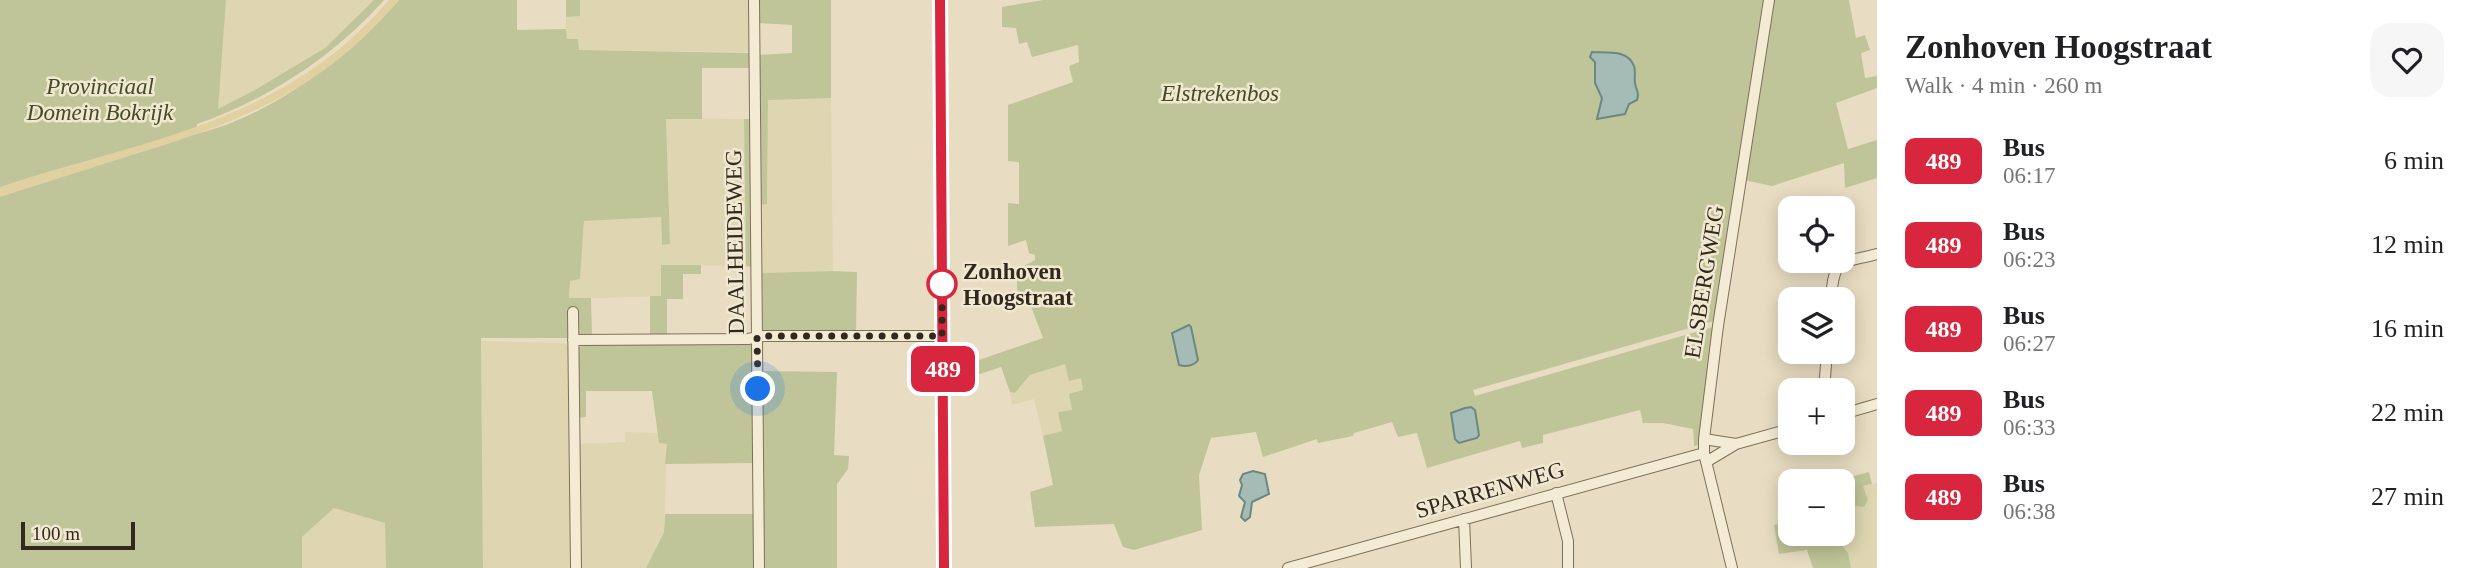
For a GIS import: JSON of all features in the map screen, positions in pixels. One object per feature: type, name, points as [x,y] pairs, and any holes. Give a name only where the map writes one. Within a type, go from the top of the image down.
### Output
[{"type":"street","name":"DAALHEIDEWEG","points":[[754,0],[759,568]]},
{"type":"street","points":[[940,0],[944,568]]},
{"type":"street","name":"ELSBERGWEG","points":[[1732,568],[1705,457],[1704,439],[1769,0]]},
{"type":"street","points":[[1832,287],[1837,267],[1877,254]]},
{"type":"street","points":[[573,312],[576,568]]},
{"type":"street","points":[[573,340],[942,336]]},
{"type":"street","points":[[1855,410],[1877,404]]},
{"type":"street","points":[[1704,439],[1736,444],[1778,432]]},
{"type":"street","name":"SPARRENWEG","points":[[1288,568],[1556,493],[1705,457],[1736,444]]},
{"type":"street","points":[[1556,493],[1568,541],[1569,568]]},
{"type":"street","points":[[1464,519],[1466,568]]},
{"type":"shaded area","points":[[226,0],[374,0],[325,48],[217,110]]},
{"type":"shaded area","points":[[580,0],[751,0],[751,52],[578,50],[566,39],[566,17],[579,16]]},
{"type":"shaded area","points":[[831,98],[833,271],[762,273],[760,205],[767,203],[768,99]]},
{"type":"shaded area","points":[[666,118],[744,119],[746,266],[662,265],[661,296],[569,299],[570,280],[580,279],[584,221],[661,217],[662,245],[670,244]]},
{"type":"shaded area","points":[[481,341],[564,343],[568,346],[571,568],[483,568]]},
{"type":"shaded area","points":[[1065,363],[1081,377],[1083,390],[1062,431],[1043,436],[1034,399],[1012,405],[1010,392],[1015,393],[1030,375]]},
{"type":"shaded area","points":[[625,432],[659,433],[659,443],[667,444],[664,531],[646,568],[581,568],[578,444],[625,442]]},
{"type":"shaded area","points":[[1877,483],[1877,568],[1851,568],[1848,553],[1843,546],[1855,546],[1855,505],[1862,486]]},
{"type":"shaded area","points":[[334,508],[385,523],[386,568],[302,568],[302,537]]},
{"type":"green space","name":"Provinciaal Domein Bokrijk","points":[[0,0],[226,0],[218,109],[325,48],[374,0],[384,0],[321,58],[275,89],[197,124],[196,134],[253,113],[307,82],[356,43],[399,0],[517,0],[517,30],[566,29],[567,39],[578,39],[579,50],[751,53],[751,68],[702,68],[702,119],[666,119],[670,244],[662,245],[661,217],[584,221],[580,279],[570,281],[569,298],[591,298],[592,336],[578,336],[577,308],[570,308],[570,338],[481,338],[483,568],[386,568],[385,523],[334,508],[302,537],[302,568],[0,568]]},
{"type":"green space","points":[[566,0],[580,0],[580,16],[566,17]]},
{"type":"green space","points":[[757,0],[831,0],[831,98],[768,100],[767,204],[760,205],[759,55],[792,53],[792,25],[758,23]]},
{"type":"green space","name":"Elstrekenbos","points":[[1043,0],[1849,0],[1856,38],[1865,35],[1870,50],[1861,53],[1865,78],[1877,76],[1877,88],[1836,103],[1848,149],[1877,140],[1877,178],[1845,188],[1844,163],[1772,186],[1744,180],[1714,321],[1473,390],[1475,396],[1713,327],[1700,445],[1694,446],[1693,429],[1663,423],[1643,423],[1640,410],[1543,435],[1543,443],[1522,448],[1520,441],[1427,468],[1417,433],[1398,437],[1392,422],[1354,433],[1353,436],[1318,443],[1317,439],[1263,457],[1256,432],[1211,438],[1199,475],[1202,530],[1134,550],[1123,547],[1114,524],[1035,527],[1030,492],[1053,485],[1043,436],[1062,431],[1058,412],[1072,410],[1069,394],[1083,390],[1081,378],[1069,381],[1065,364],[1030,375],[1015,393],[1010,392],[1001,367],[950,384],[950,370],[1043,338],[1030,304],[1027,304],[1017,289],[1017,270],[1035,260],[1035,255],[1029,253],[1026,240],[1008,246],[1008,203],[1019,204],[1019,162],[1008,161],[1008,105],[1073,82],[1069,66],[1079,62],[1078,45],[1032,57],[1027,42],[1019,44],[1016,28],[1002,27],[1002,7]]},
{"type":"green space","points":[[744,119],[751,119],[753,267],[746,266]]},
{"type":"green space","points":[[661,265],[701,265],[701,274],[683,274],[683,299],[667,299],[667,334],[650,334],[650,296],[661,296]]},
{"type":"green space","points":[[857,272],[856,332],[763,332],[762,273]]},
{"type":"green space","points":[[583,345],[753,346],[754,463],[665,464],[667,444],[659,443],[652,391],[586,391],[586,417],[577,418],[578,348]]},
{"type":"green space","points":[[763,371],[837,372],[834,455],[849,456],[848,469],[837,484],[837,568],[764,568]]},
{"type":"green space","points":[[1869,472],[1872,484],[1863,486],[1868,500],[1864,507],[1855,506],[1855,476]]},
{"type":"green space","points":[[665,514],[755,514],[754,568],[646,568],[664,532]]},
{"type":"green space","points":[[1778,524],[1778,546],[1843,546],[1848,553],[1851,568],[1813,568],[1807,550],[1779,554],[1774,525]]},
{"type":"sand","points":[[389,0],[399,0],[350,49],[317,75],[273,101],[180,140],[0,197],[0,187],[159,139],[258,101],[304,75],[348,42]]},
{"type":"water","points":[[1592,52],[1622,54],[1634,66],[1638,97],[1629,104],[1625,114],[1597,119],[1602,98],[1595,83],[1595,62],[1590,57]]},
{"type":"water","points":[[1189,325],[1198,360],[1192,365],[1182,366],[1179,365],[1172,333]]},
{"type":"water","points":[[1471,407],[1475,410],[1479,435],[1459,443],[1455,439],[1451,413]]},
{"type":"water","points":[[1253,471],[1265,474],[1269,494],[1252,502],[1250,517],[1245,521],[1241,517],[1245,502],[1239,496],[1242,485],[1240,480],[1243,474]]},
{"type":"bus line","name":"489","points":[[940,0],[944,568]]},
{"type":"place","name":"Zonhoven Hoogstraat","points":[[942,284]]},
{"type":"route","points":[[758,389],[757,338],[942,336],[942,284]]}]
